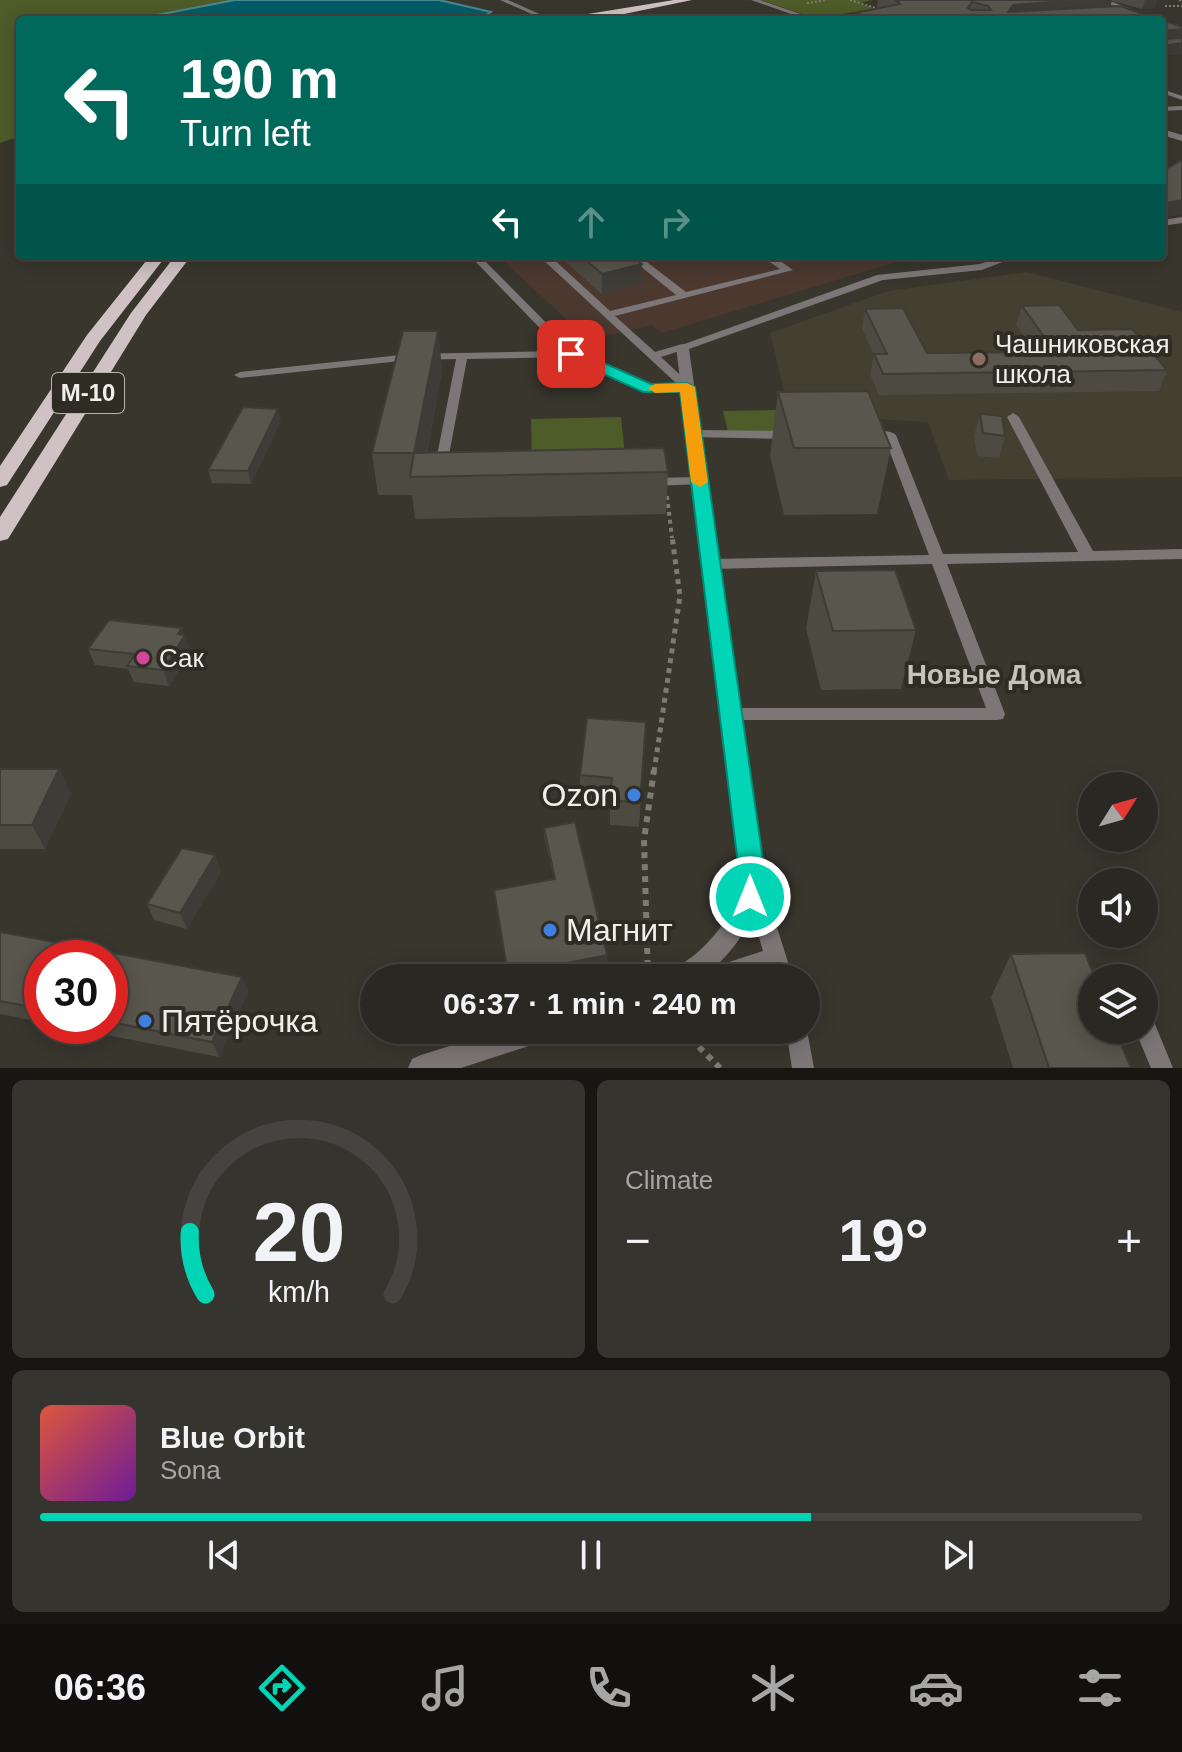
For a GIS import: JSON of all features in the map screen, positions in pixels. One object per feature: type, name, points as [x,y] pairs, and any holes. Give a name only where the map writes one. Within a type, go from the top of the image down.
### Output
[{"type":"highway","points":[[577,16],[662,0]]},
{"type":"highway","points":[[602,16],[688,0]]},
{"type":"highway","name":"М-10","points":[[0,481],[93,339],[155,260]]},
{"type":"highway","name":"М-10","points":[[0,534],[139,313],[180,260]]},
{"type":"street","points":[[754,0],[803,16]]},
{"type":"street","points":[[1101,0],[1146,16]]},
{"type":"street","points":[[1166,23],[1172,25]]},
{"type":"street","points":[[698,964],[727,937],[746,906],[753,881],[682,347],[881,277],[982,267],[1002,260]]},
{"type":"street","points":[[421,1068],[497,1044]]},
{"type":"lane","points":[[503,0],[541,16]]},
{"type":"lane","points":[[1103,10],[1130,10]]},
{"type":"lane","points":[[479,260],[571,354],[648,389],[687,387]]},
{"type":"lane","points":[[549,260],[656,355],[687,387]]},
{"type":"lane","points":[[638,260],[684,296]]},
{"type":"lane","points":[[610,314],[788,270],[772,260]]},
{"type":"lane","points":[[656,355],[682,347]]},
{"type":"lane","points":[[240,375],[410,357],[571,354]]},
{"type":"lane","points":[[452,484],[437,484],[462,356]]},
{"type":"lane","points":[[1013,417],[1088,556]]},
{"type":"lane","points":[[694,434],[800,435]]},
{"type":"lane","points":[[731,714],[997,714],[890,435],[860,435]]},
{"type":"lane","points":[[635,482],[700,481]]},
{"type":"lane","points":[[711,564],[1182,554]]},
{"type":"lane","points":[[753,881],[778,964]]},
{"type":"lane","points":[[799,1044],[803,1068]]},
{"type":"lane","points":[[1152,1044],[1162,1068]]},
{"type":"path","points":[[850,0],[890,13]]},
{"type":"path","points":[[1152,2],[1167,7],[1182,6]]},
{"type":"path","points":[[648,964],[644,840],[680,596],[665,482]]},
{"type":"path","points":[[696,1044],[720,1068]]},
{"type":"shaded area","points":[[502,260],[896,262],[662,333],[652,325],[589,340]]},
{"type":"shaded area","name":"Чашниковская школа","points":[[1027,272],[1182,312],[1182,477],[949,480],[928,422],[790,414],[770,333],[888,291]]},
{"type":"green space","points":[[0,0],[235,0],[152,16],[16,16],[16,137],[0,143]]},
{"type":"green space","points":[[761,0],[873,0],[859,3],[877,9],[828,16],[808,16]]},
{"type":"green space","points":[[783,410],[790,431],[728,432],[723,411]]},
{"type":"green space","points":[[621,417],[626,465],[532,467],[531,419]]},
{"type":"water","points":[[235,0],[439,0],[491,12],[484,16],[152,16]]},
{"type":"building","points":[[896,0],[1078,0],[1013,5],[1008,12],[1120,6],[1149,16],[864,16],[855,13],[900,4]],"holes":[[[972,2],[988,6],[991,10],[971,10],[968,8]]]},
{"type":"building","points":[[1166,21],[1182,27],[1166,31]]},
{"type":"building","points":[[1182,38],[1182,43],[1166,45],[1166,39]]},
{"type":"building","points":[[1182,160],[1182,200],[1166,203],[1166,169]]},
{"type":"building","points":[[586,260],[637,260],[642,264],[602,274]]},
{"type":"building","points":[[1059,305],[1078,330],[1132,329],[1167,370],[883,374],[874,354],[887,354],[865,309],[903,308],[927,353],[1055,352],[1022,306]]},
{"type":"building","points":[[403,331],[438,331],[414,453],[372,453]]},
{"type":"building","points":[[868,391],[891,448],[794,448],[778,392]]},
{"type":"building","points":[[243,407],[278,409],[248,471],[208,470]]},
{"type":"building","points":[[980,414],[1002,416],[1005,436],[983,433]]},
{"type":"building","points":[[664,448],[668,472],[410,477],[414,453]]},
{"type":"building","points":[[895,570],[916,630],[833,631],[816,571]]},
{"type":"building","points":[[109,620],[182,628],[178,634],[185,635],[163,670],[127,666],[135,654],[88,649]]},
{"type":"building","points":[[587,718],[646,722],[640,803],[610,800],[612,778],[580,775]]},
{"type":"building","points":[[0,769],[59,769],[32,825],[0,825]]},
{"type":"building","name":"Магнит","points":[[575,822],[607,955],[562,964],[506,964],[494,890],[555,879],[544,828]]},
{"type":"building","points":[[182,848],[215,855],[180,913],[147,904]]},
{"type":"building","points":[[0,932],[43,940],[24,940],[24,1006],[0,1001]]},
{"type":"building","points":[[1085,953],[1089,964],[1078,964],[1078,1044],[1121,1044],[1131,1068],[1049,1068],[1011,954]]},
{"type":"building","points":[[128,956],[242,977],[212,1042],[128,1026]]},
{"type":"slow traffic","points":[[655,388],[687,387],[700,482]]},
{"type":"place","name":"Чашниковская школа","points":[[979,359]]},
{"type":"place","name":"Сак","points":[[143,658]]},
{"type":"place","name":"Ozon","points":[[634,795]]},
{"type":"place","name":"Магнит","points":[[550,930]]},
{"type":"place","name":"Пятёрочка","points":[[145,1021]]},
{"type":"district","name":"Новые Дома","points":[[994,674]]},
{"type":"route","points":[[571,354],[648,389],[687,387],[753,881],[750,897]]}]
